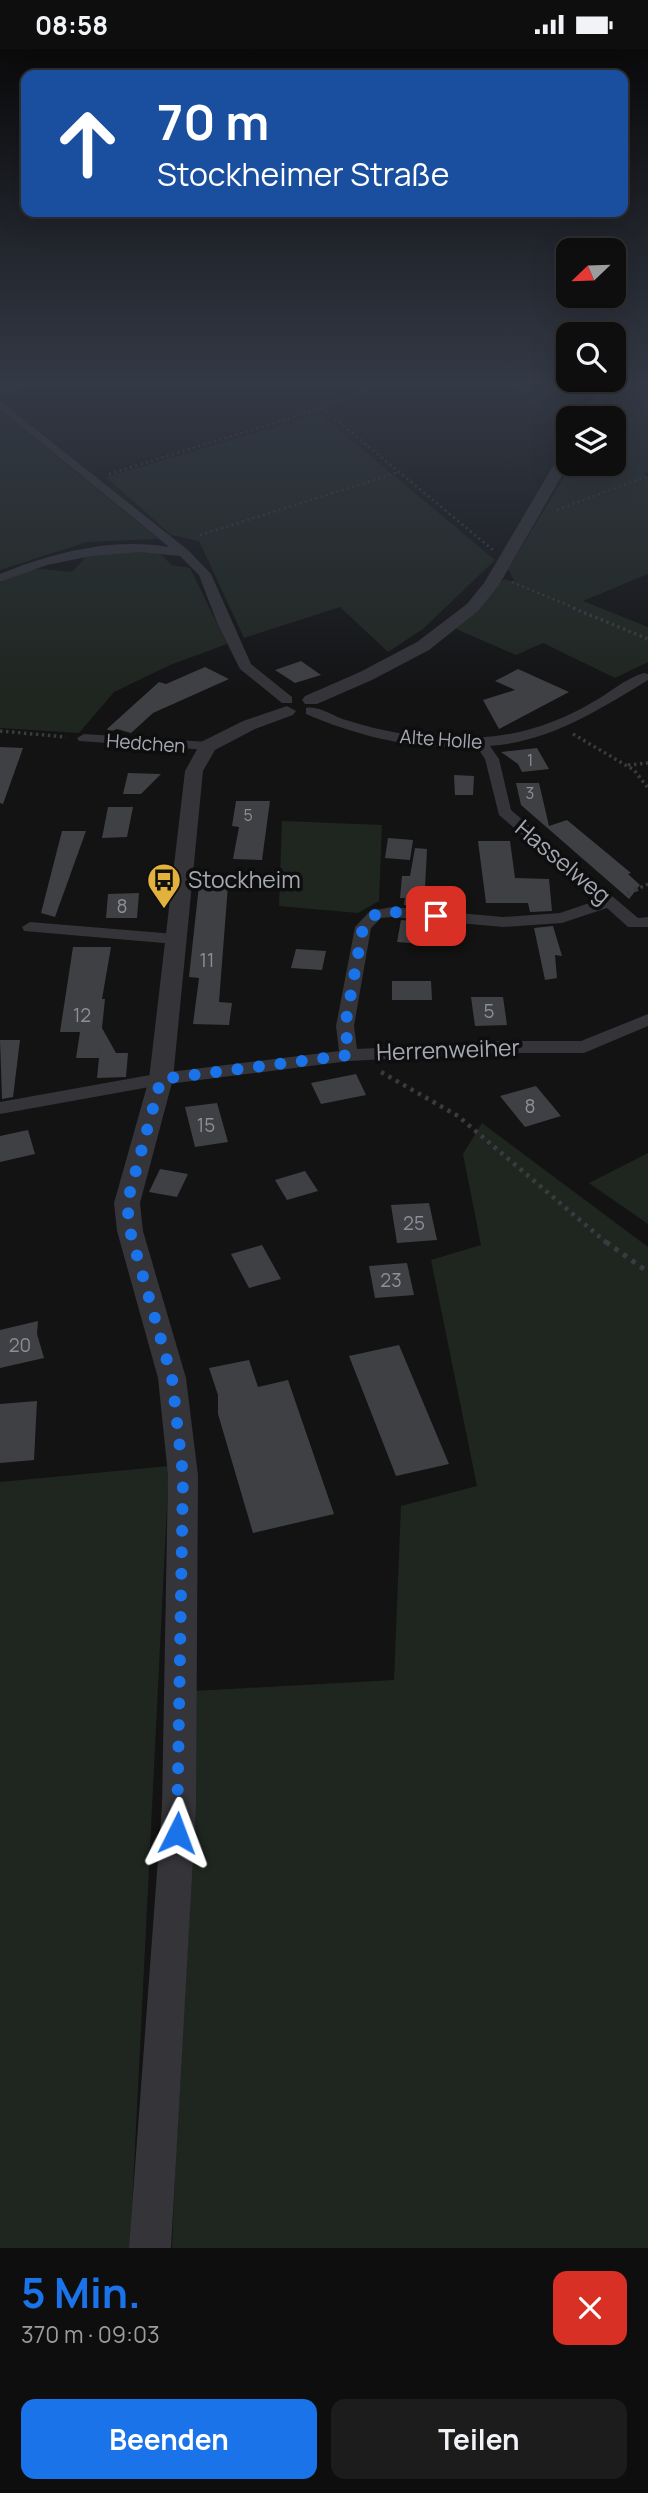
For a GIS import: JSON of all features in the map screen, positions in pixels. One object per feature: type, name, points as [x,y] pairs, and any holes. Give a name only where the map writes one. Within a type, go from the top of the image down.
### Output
[{"type":"street","points":[[104,488],[205,573],[225,625],[245,666],[287,705],[301,713],[344,686],[445,632],[482,600],[499,576],[505,559],[547,488]]},
{"type":"street","points":[[0,578],[87,553],[167,549],[185,554]]},
{"type":"street","name":"Alte Holle","points":[[311,705],[376,733],[482,744],[560,726],[644,677]]},
{"type":"street","points":[[150,2248],[179,1805],[180,1536],[183,1475],[172,1378],[130,1231],[127,1203],[161,1079],[194,771],[208,746],[287,705]]},
{"type":"street","name":"Hedchen","points":[[84,738],[208,746]]},
{"type":"street","name":"Hasselweg","points":[[482,744],[492,759],[504,812],[634,923],[648,922]]},
{"type":"street","points":[[349,1055],[345,1026],[363,927],[376,914],[392,912],[503,922],[562,918],[609,902]]},
{"type":"street","points":[[30,927],[175,939]]},
{"type":"street","name":"Herrenweiher","points":[[0,1108],[161,1079],[349,1055],[506,1047],[583,1047],[648,1019]]},
{"type":"path","points":[[200,535],[348,488]]},
{"type":"path","points":[[416,488],[505,559]]},
{"type":"path","points":[[530,517],[617,488]]},
{"type":"path","points":[[499,576],[648,639]]},
{"type":"path","points":[[560,726],[627,765],[648,788]]},
{"type":"path","points":[[0,731],[84,738]]},
{"type":"path","points":[[627,765],[648,764]]},
{"type":"path","points":[[349,1055],[458,1116],[621,1255],[648,1272]]},
{"type":"shaded area","points":[[0,488],[95,488],[158,539],[87,542],[0,570]]},
{"type":"shaded area","points":[[118,488],[408,488],[495,560],[423,629],[388,652],[340,607],[244,638],[199,541],[171,535]]},
{"type":"shaded area","points":[[558,488],[648,488],[648,574],[583,601],[648,627],[648,662],[615,678],[543,643],[516,655],[456,629],[504,579],[515,582],[508,569]]},
{"type":"shaded area","points":[[151,546],[172,565],[190,568],[227,644],[170,665],[114,692],[79,733],[0,728],[0,583],[26,570],[72,572],[93,549]]},
{"type":"shaded area","points":[[282,821],[382,825],[379,901],[358,913],[279,906]]},
{"type":"shaded area","points":[[482,1123],[648,1247],[648,2248],[172,2248],[194,1691],[394,1680],[401,1506],[477,1486],[431,1260],[481,1245],[463,1154]]},
{"type":"shaded area","points":[[648,1153],[648,1224],[589,1183]]},
{"type":"shaded area","points":[[169,1466],[130,2248],[0,2248],[0,1482]]},
{"type":"building","points":[[301,661],[321,675],[295,683],[275,670]]},
{"type":"building","points":[[205,667],[229,679],[153,713],[131,733],[117,729],[109,732],[107,729],[159,682],[166,684]]},
{"type":"building","points":[[518,669],[569,692],[499,729],[483,700],[515,690],[495,681]]},
{"type":"building","points":[[0,747],[23,748],[3,804],[0,803]]},
{"type":"building","points":[[537,748],[549,769],[522,772],[518,764],[501,752]]},
{"type":"building","points":[[128,773],[161,774],[141,794],[123,794]]},
{"type":"building","points":[[454,775],[474,776],[473,795],[455,795]]},
{"type":"building","points":[[516,783],[539,783],[549,826],[567,820],[631,873],[628,874],[640,885],[629,899],[521,805]]},
{"type":"building","points":[[236,801],[270,801],[262,860],[233,859],[239,827],[232,826]]},
{"type":"building","points":[[108,807],[133,807],[127,837],[102,838]]},
{"type":"building","points":[[62,831],[86,831],[55,917],[41,913]]},
{"type":"building","points":[[388,838],[413,840],[410,860],[385,858]]},
{"type":"building","points":[[478,841],[510,841],[515,878],[549,879],[552,911],[530,912],[528,903],[486,903]]},
{"type":"building","points":[[415,848],[427,849],[424,907],[404,905],[405,898],[400,898],[402,876],[410,876]]},
{"type":"building","points":[[199,885],[228,885],[219,1002],[232,1003],[229,1025],[193,1024],[199,978],[189,977]]},
{"type":"building","points":[[139,893],[137,918],[106,918],[108,894]]},
{"type":"building","points":[[401,920],[423,922],[422,944],[397,942]]},
{"type":"building","points":[[553,926],[562,956],[555,955],[557,978],[545,980],[534,928]]},
{"type":"building","points":[[73,947],[111,947],[102,999],[105,999],[102,1028],[116,1053],[128,1053],[126,1077],[97,1078],[100,1049],[99,1058],[76,1058],[80,1032],[60,1032]]},
{"type":"building","points":[[296,949],[326,951],[322,970],[291,968]]},
{"type":"building","points":[[392,981],[431,981],[432,1000],[392,1000]]},
{"type":"building","points":[[471,997],[503,997],[507,1025],[475,1026]]},
{"type":"building","points":[[0,1040],[20,1040],[13,1097],[2,1099]]},
{"type":"building","points":[[356,1074],[366,1095],[321,1104],[311,1083]]},
{"type":"building","points":[[536,1086],[561,1116],[525,1127],[500,1096]]},
{"type":"building","points":[[217,1103],[228,1142],[195,1147],[185,1107]]},
{"type":"building","points":[[28,1130],[35,1154],[0,1162],[0,1136]]},
{"type":"building","points":[[160,1169],[188,1174],[177,1197],[149,1192]]},
{"type":"building","points":[[305,1171],[318,1191],[287,1200],[275,1180]]},
{"type":"building","points":[[429,1203],[437,1240],[397,1243],[391,1205]]},
{"type":"building","points":[[262,1245],[281,1279],[249,1288],[231,1254]]},
{"type":"building","points":[[407,1263],[414,1295],[375,1298],[369,1266]]},
{"type":"building","points":[[38,1321],[37,1334],[44,1358],[0,1368],[0,1330]]},
{"type":"building","points":[[399,1345],[449,1464],[396,1476],[349,1356]]},
{"type":"building","points":[[249,1360],[258,1387],[288,1380],[334,1514],[253,1533],[218,1414],[218,1395],[209,1368]]},
{"type":"building","points":[[37,1401],[34,1460],[0,1463],[0,1404]]},
{"type":"place","name":"Stockheim","points":[[164,910]]},
{"type":"route","points":[[177,1833],[183,1475],[172,1378],[130,1231],[127,1203],[140,1150],[161,1079],[349,1055],[345,1026],[363,927],[376,914],[392,912],[436,916]]}]
